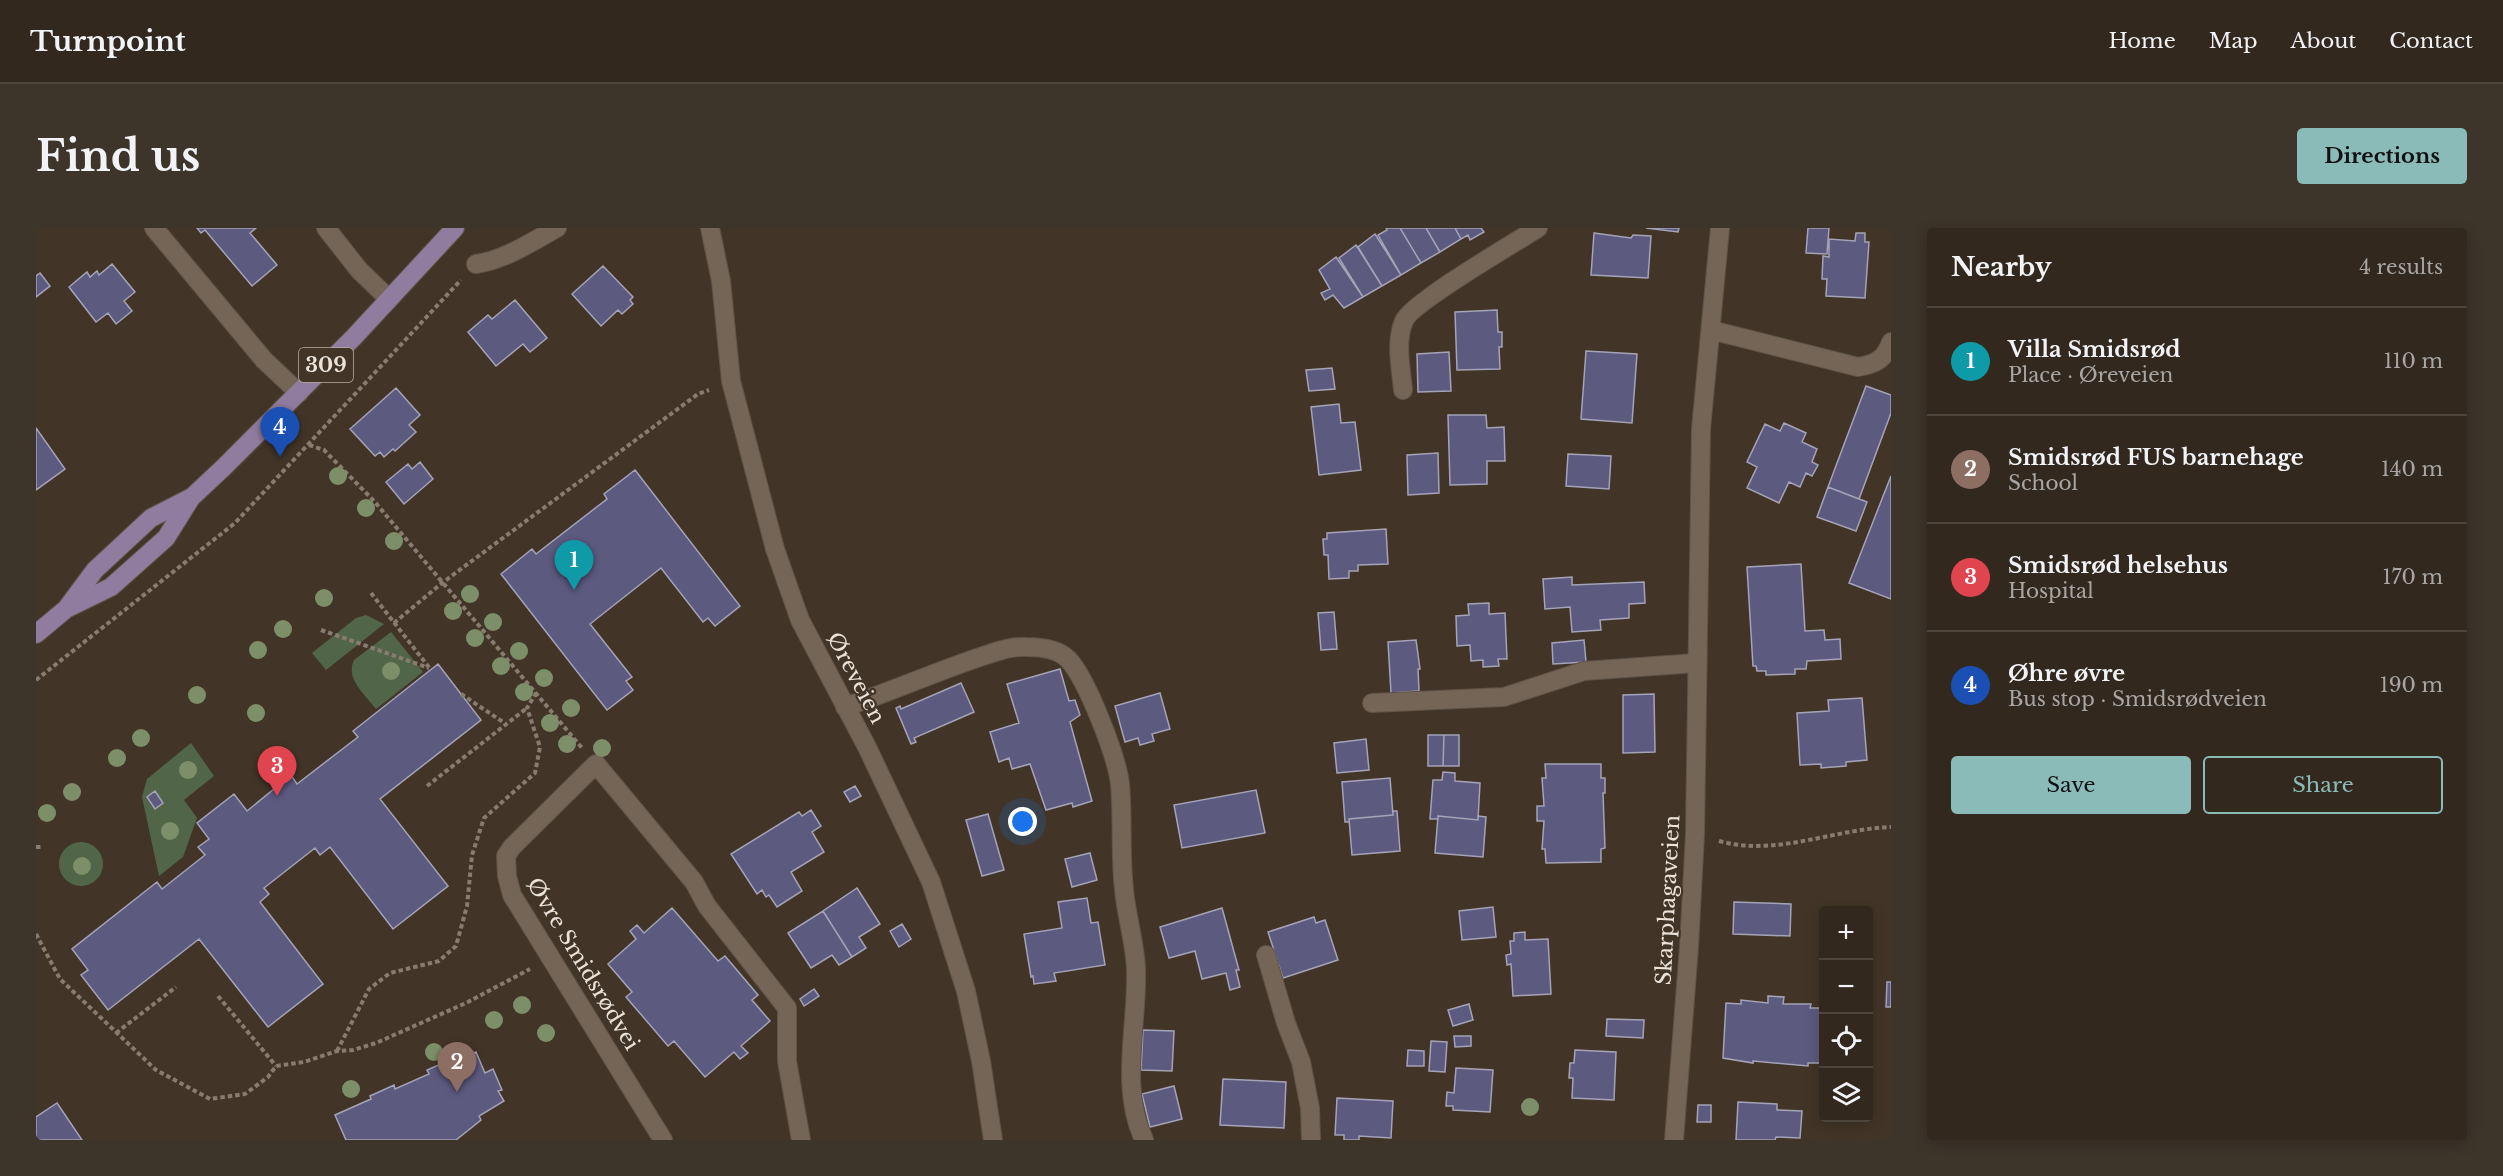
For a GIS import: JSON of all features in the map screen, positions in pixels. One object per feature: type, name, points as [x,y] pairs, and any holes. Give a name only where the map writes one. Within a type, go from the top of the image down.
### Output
[{"type":"main road","name":"309","points":[[36,634],[66,609],[111,587],[166,538],[192,496],[299,393],[455,228]]},
{"type":"street","points":[[154,228],[264,360],[299,393]]},
{"type":"street","points":[[326,228],[359,270],[389,299]]},
{"type":"street","points":[[476,264],[514,252],[557,228]]},
{"type":"street","name":"Øreveien","points":[[710,228],[721,281],[731,381],[775,549],[796,610],[931,882],[966,991],[981,1061],[993,1140]]},
{"type":"street","points":[[1403,390],[1399,337],[1405,319],[1413,310],[1447,286],[1538,228]]},
{"type":"street","name":"Skarphagaveien","points":[[1674,1140],[1695,834],[1701,429],[1720,228]]},
{"type":"street","points":[[1711,330],[1858,367],[1873,365],[1879,361],[1891,342]]},
{"type":"street","points":[[845,707],[958,665],[1023,646],[1048,649],[1064,656],[1076,669],[1095,707],[1114,758],[1120,782],[1124,888],[1136,969],[1130,1064],[1132,1093],[1144,1140]]},
{"type":"street","points":[[1372,703],[1504,696],[1584,671],[1696,663]]},
{"type":"street","points":[[596,764],[694,882],[707,906],[787,1008],[787,1061],[801,1140]]},
{"type":"street","name":"Øvre Smidsrødvei","points":[[596,764],[512,846],[506,856],[507,876],[512,895],[663,1140]]},
{"type":"street","points":[[1266,955],[1286,1023],[1301,1062],[1310,1108],[1311,1140]]},
{"type":"path","points":[[36,681],[235,523],[476,264]]},
{"type":"path","points":[[394,622],[442,583],[698,394],[731,381]]},
{"type":"path","points":[[309,445],[324,450],[366,492],[596,764]]},
{"type":"path","points":[[321,630],[430,669],[371,593]]},
{"type":"path","points":[[427,786],[527,708],[536,693]]},
{"type":"path","points":[[461,694],[506,724]]},
{"type":"path","points":[[337,1051],[369,989],[390,973],[439,961],[456,946],[467,906],[472,855],[484,818],[535,772],[540,747],[527,708]]},
{"type":"path","points":[[1695,834],[1733,845],[1753,847],[1778,846],[1845,832],[1891,827]]},
{"type":"path","points":[[36,847],[42,847]]},
{"type":"path","points":[[36,934],[60,979],[116,1033],[156,1070],[210,1099],[245,1094],[268,1077],[276,1066],[304,1062],[337,1051],[353,1050],[376,1043],[466,1003],[550,959]]},
{"type":"path","points":[[116,1033],[176,987]]},
{"type":"path","points":[[218,996],[276,1066]]},
{"type":"green space","points":[[366,615],[384,624],[326,670],[312,653],[356,618]]},
{"type":"green space","points":[[391,632],[423,672],[376,709],[354,680],[352,667],[354,660]]},
{"type":"green space","points":[[191,743],[214,776],[184,800],[197,818],[183,857],[159,876],[142,797],[147,779]]},
{"type":"green space","points":[[81,842],[97,848],[103,864],[97,880],[81,886],[65,880],[59,864],[65,848]]},
{"type":"building","points":[[197,228],[256,228],[250,233],[277,265],[252,286],[205,230],[201,233]]},
{"type":"building","points":[[1386,228],[1400,228],[1421,263],[1401,275],[1378,235],[1387,230]]},
{"type":"building","points":[[1400,228],[1426,228],[1440,252],[1421,263]]},
{"type":"building","points":[[1426,228],[1455,228],[1461,239],[1440,252]]},
{"type":"building","points":[[1455,228],[1481,228],[1484,232],[1470,240],[1468,235],[1461,239]]},
{"type":"building","points":[[1646,228],[1679,228],[1678,232]]},
{"type":"building","points":[[1808,228],[1829,228],[1827,254],[1806,253]]},
{"type":"building","points":[[1594,233],[1631,238],[1633,235],[1651,236],[1648,278],[1591,275]]},
{"type":"building","points":[[1856,233],[1865,233],[1865,242],[1869,242],[1865,298],[1826,296],[1827,279],[1822,279],[1823,256],[1829,257],[1829,239],[1855,241]]},
{"type":"building","points":[[1375,234],[1401,275],[1382,286],[1358,247]]},
{"type":"building","points":[[1356,245],[1382,286],[1363,297],[1339,258]]},
{"type":"building","points":[[1336,257],[1363,297],[1344,308],[1333,295],[1325,300],[1321,293],[1330,289],[1319,270]]},
{"type":"building","points":[[112,264],[135,292],[124,301],[132,311],[116,324],[108,313],[96,322],[69,287],[87,272],[90,277],[97,271],[99,275]]},
{"type":"building","points":[[603,266],[633,297],[630,300],[633,304],[622,314],[618,310],[601,326],[572,294]]},
{"type":"building","points":[[40,273],[50,286],[36,297],[36,276]]},
{"type":"building","points":[[515,300],[547,338],[530,352],[523,344],[496,366],[468,332],[488,315],[492,319]]},
{"type":"building","points":[[1497,310],[1498,332],[1502,332],[1502,347],[1499,347],[1500,369],[1457,370],[1455,312]]},
{"type":"building","points":[[1586,351],[1637,354],[1632,423],[1581,419]]},
{"type":"building","points":[[1449,352],[1451,391],[1418,392],[1417,354]]},
{"type":"building","points":[[1332,368],[1335,389],[1309,391],[1306,370]]},
{"type":"building","points":[[1866,386],[1891,395],[1891,413],[1859,499],[1828,487]]},
{"type":"building","points":[[396,388],[420,415],[409,425],[416,432],[395,451],[393,449],[384,457],[380,452],[375,456],[350,429]]},
{"type":"building","points":[[1339,404],[1341,423],[1355,422],[1361,470],[1319,475],[1311,407]]},
{"type":"building","points":[[1448,415],[1486,415],[1487,428],[1504,427],[1505,461],[1487,461],[1487,484],[1450,485]]},
{"type":"building","points":[[1784,423],[1806,433],[1802,442],[1817,449],[1812,462],[1818,465],[1812,476],[1806,473],[1800,487],[1789,482],[1779,503],[1747,488],[1757,467],[1747,462],[1765,424],[1780,431]]},
{"type":"building","points":[[36,428],[65,469],[36,490]]},
{"type":"building","points":[[1438,453],[1439,493],[1408,495],[1407,455]]},
{"type":"building","points":[[1568,454],[1611,456],[1609,489],[1566,486]]},
{"type":"building","points":[[420,462],[433,479],[404,504],[386,482],[408,464],[412,469]]},
{"type":"building","points":[[635,470],[740,606],[715,626],[708,618],[703,622],[661,568],[590,624],[632,677],[626,681],[633,690],[607,710],[501,574],[532,549],[536,554],[607,499],[604,494]]},
{"type":"building","points":[[1891,476],[1891,599],[1849,583]]},
{"type":"building","points":[[1828,487],[1867,502],[1856,531],[1817,517]]},
{"type":"building","points":[[1386,529],[1388,564],[1358,565],[1358,571],[1349,571],[1349,578],[1329,579],[1328,555],[1324,555],[1323,539],[1327,539],[1327,533]]},
{"type":"building","points":[[1801,564],[1805,631],[1824,630],[1825,640],[1840,639],[1841,659],[1807,661],[1806,669],[1795,669],[1795,674],[1766,675],[1766,671],[1757,671],[1756,666],[1753,666],[1747,567]]},
{"type":"building","points":[[1572,577],[1572,585],[1644,582],[1645,603],[1629,604],[1629,618],[1600,620],[1601,630],[1572,632],[1570,607],[1545,609],[1543,579]]},
{"type":"building","points":[[1489,603],[1489,614],[1505,613],[1507,659],[1498,659],[1499,666],[1483,667],[1483,660],[1471,661],[1470,645],[1457,646],[1456,616],[1469,615],[1468,604]]},
{"type":"building","points":[[1334,612],[1337,649],[1321,650],[1318,613]]},
{"type":"building","points":[[1416,640],[1420,669],[1418,669],[1419,691],[1391,693],[1388,642]]},
{"type":"building","points":[[1584,640],[1586,662],[1553,664],[1552,643]]},
{"type":"building","points":[[438,664],[481,720],[380,799],[448,886],[393,929],[330,847],[320,855],[315,848],[264,888],[269,894],[260,902],[323,984],[268,1027],[199,939],[108,1010],[81,975],[88,970],[72,949],[157,882],[162,889],[205,855],[198,847],[209,839],[197,823],[234,794],[247,811],[291,775],[297,784],[358,737],[353,731]]},
{"type":"building","points":[[1060,669],[1069,701],[1075,700],[1080,715],[1070,722],[1092,801],[1073,807],[1072,803],[1046,810],[1030,764],[1012,769],[1009,758],[999,762],[990,732],[1019,723],[1007,684]]},
{"type":"building","points":[[961,683],[974,712],[914,738],[916,742],[911,744],[896,708],[900,706],[901,709]]},
{"type":"building","points":[[1160,693],[1170,729],[1152,734],[1154,741],[1140,745],[1138,738],[1125,742],[1115,706]]},
{"type":"building","points":[[1654,694],[1655,752],[1623,753],[1623,695]]},
{"type":"building","points":[[1862,698],[1867,760],[1846,762],[1846,766],[1821,768],[1821,764],[1800,765],[1797,713],[1829,711],[1828,700]]},
{"type":"building","points":[[1428,735],[1444,735],[1443,766],[1428,766]]},
{"type":"building","points":[[1444,735],[1459,735],[1459,766],[1443,766]]},
{"type":"building","points":[[1366,739],[1369,770],[1337,773],[1334,743]]},
{"type":"building","points":[[1545,764],[1601,764],[1601,778],[1605,778],[1605,793],[1603,793],[1605,848],[1601,849],[1601,862],[1546,863],[1545,849],[1542,849],[1544,821],[1537,821],[1537,806],[1544,806],[1542,778],[1546,778]]},
{"type":"building","points":[[1443,772],[1455,773],[1455,781],[1480,783],[1478,820],[1438,816],[1438,819],[1430,819],[1433,780],[1442,780]]},
{"type":"building","points":[[1390,778],[1393,815],[1349,819],[1349,822],[1345,822],[1342,782]]},
{"type":"building","points":[[855,786],[861,796],[850,802],[844,792]]},
{"type":"building","points":[[1256,790],[1265,833],[1182,848],[1174,805]]},
{"type":"building","points":[[155,791],[163,803],[155,809],[147,797]]},
{"type":"building","points":[[811,810],[821,826],[812,832],[824,852],[791,872],[802,891],[777,907],[769,895],[766,897],[762,890],[757,894],[731,854],[799,812],[802,816]]},
{"type":"building","points":[[1393,811],[1397,811],[1400,851],[1352,855],[1349,819],[1393,815]]},
{"type":"building","points":[[988,814],[1004,870],[982,876],[966,820]]},
{"type":"building","points":[[1438,816],[1478,820],[1478,816],[1486,817],[1483,857],[1435,853]]},
{"type":"building","points":[[1090,853],[1097,880],[1072,887],[1065,859]]},
{"type":"building","points":[[857,888],[880,924],[859,937],[866,948],[852,957],[823,911]]},
{"type":"building","points":[[1087,898],[1091,923],[1098,922],[1105,965],[1054,973],[1056,981],[1034,984],[1024,934],[1062,928],[1058,902]]},
{"type":"building","points":[[1734,902],[1791,904],[1790,936],[1733,934]]},
{"type":"building","points":[[1493,907],[1496,937],[1462,940],[1459,911]]},
{"type":"building","points":[[672,908],[718,961],[725,956],[758,995],[752,1000],[770,1021],[741,1046],[748,1053],[740,1059],[734,1052],[705,1077],[674,1041],[668,1046],[626,997],[632,992],[608,964],[636,939],[630,931],[637,925],[644,933]]},
{"type":"building","points":[[1222,908],[1239,970],[1236,970],[1240,987],[1230,990],[1226,973],[1202,979],[1195,951],[1169,958],[1160,927]]},
{"type":"building","points":[[823,911],[852,957],[839,965],[832,955],[811,968],[788,933]]},
{"type":"building","points":[[1314,917],[1316,923],[1325,920],[1338,960],[1283,978],[1268,932]]},
{"type":"building","points":[[902,924],[911,939],[899,947],[890,931]]},
{"type":"building","points":[[1525,932],[1525,940],[1548,939],[1551,994],[1513,996],[1511,964],[1507,965],[1506,955],[1511,954],[1510,941],[1514,941],[1514,933]]},
{"type":"building","points":[[1887,982],[1891,982],[1891,1007],[1886,1007]]},
{"type":"building","points":[[814,989],[819,996],[804,1006],[800,999]]},
{"type":"building","points":[[1768,996],[1784,997],[1783,1004],[1811,1004],[1810,1008],[1819,1008],[1819,1063],[1808,1063],[1808,1066],[1753,1061],[1753,1063],[1723,1058],[1726,1003],[1741,1004],[1741,1000],[1768,1003]]},
{"type":"building","points":[[1469,1004],[1473,1020],[1453,1026],[1448,1010]]},
{"type":"building","points":[[1607,1019],[1644,1020],[1643,1038],[1606,1036]]},
{"type":"building","points":[[1143,1030],[1174,1031],[1172,1071],[1141,1070]]},
{"type":"building","points":[[1454,1036],[1471,1036],[1471,1046],[1455,1047]]},
{"type":"building","points":[[1431,1041],[1447,1042],[1445,1072],[1429,1071]]},
{"type":"building","points":[[1408,1050],[1424,1051],[1424,1066],[1407,1066]]},
{"type":"building","points":[[1575,1050],[1616,1052],[1614,1100],[1572,1098],[1573,1078],[1569,1078],[1570,1063],[1574,1063]]},
{"type":"building","points":[[476,1052],[485,1073],[493,1069],[502,1090],[498,1091],[504,1101],[479,1116],[481,1120],[456,1140],[346,1140],[335,1115],[371,1099],[370,1096],[394,1085],[395,1089],[429,1074],[427,1070],[450,1060],[452,1063]]},
{"type":"building","points":[[1456,1068],[1493,1070],[1490,1112],[1453,1110],[1453,1106],[1446,1106],[1447,1092],[1454,1093]]},
{"type":"building","points":[[1223,1079],[1286,1082],[1284,1128],[1220,1125]]},
{"type":"building","points":[[1174,1086],[1182,1119],[1150,1127],[1142,1094]]},
{"type":"building","points":[[1337,1098],[1393,1101],[1391,1138],[1359,1136],[1359,1140],[1344,1140],[1344,1135],[1335,1135]]},
{"type":"building","points":[[1738,1102],[1777,1104],[1777,1110],[1802,1111],[1800,1138],[1736,1140]]},
{"type":"building","points":[[57,1103],[82,1140],[36,1140],[36,1117]]},
{"type":"building","points":[[1698,1105],[1711,1105],[1711,1122],[1697,1122]]},
{"type":"place","name":"Øhre øvre","points":[[280,457]]},
{"type":"place","name":"Villa Smidsrød","points":[[574,590]]},
{"type":"place","name":"Smidsrød helsehus","points":[[277,796]]},
{"type":"place","name":"Smidsrød FUS barnehage","points":[[457,1092]]}]
